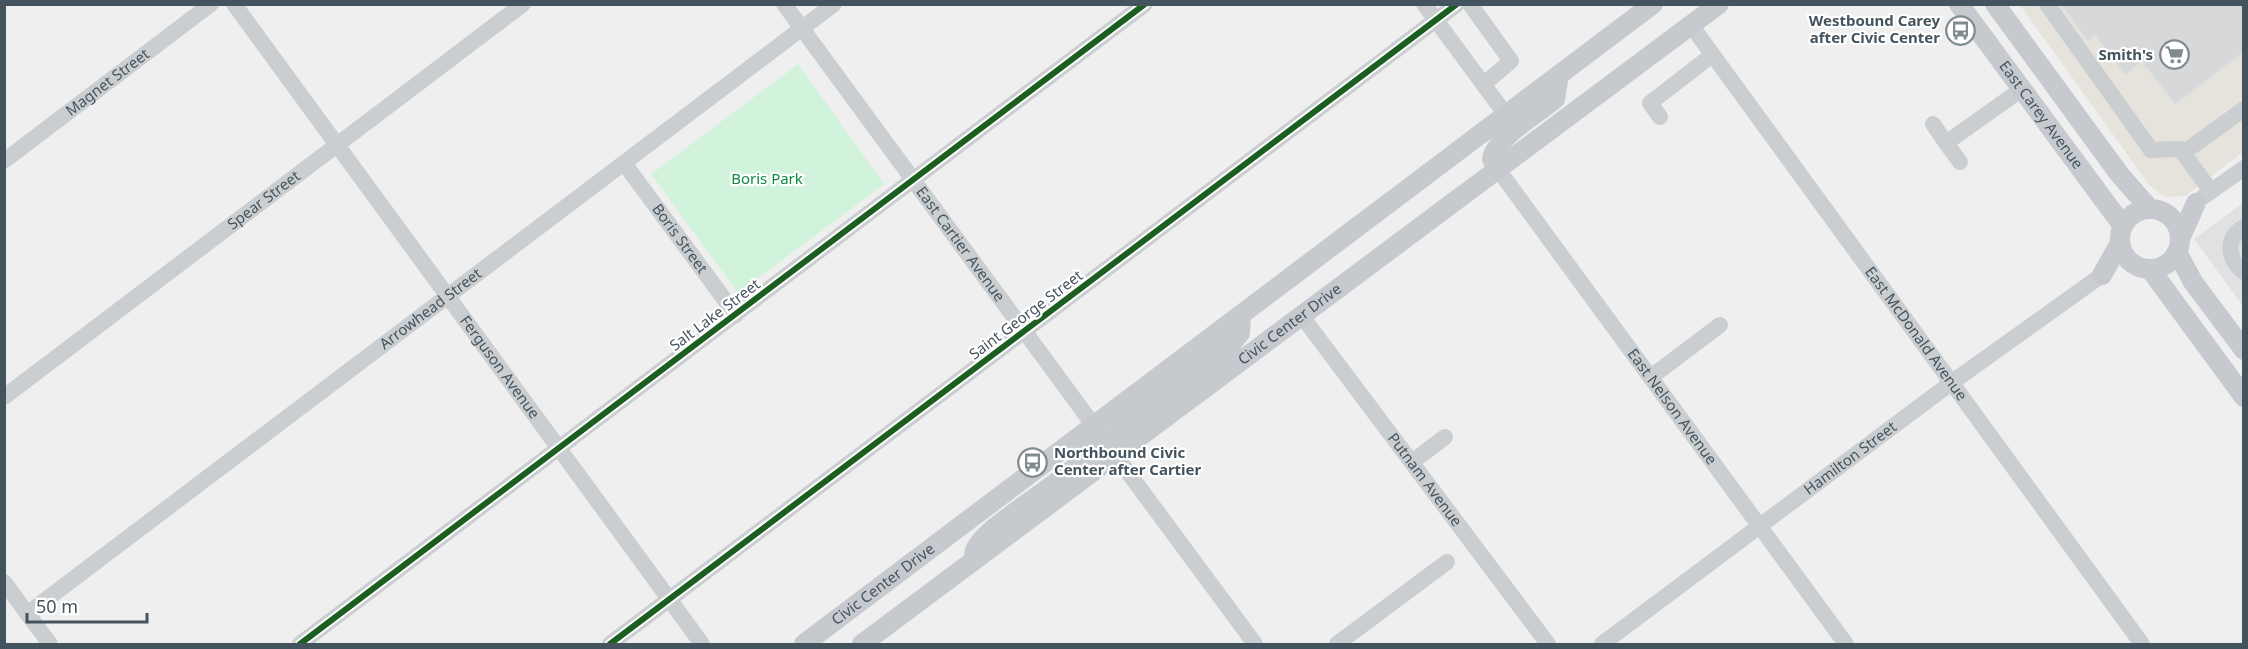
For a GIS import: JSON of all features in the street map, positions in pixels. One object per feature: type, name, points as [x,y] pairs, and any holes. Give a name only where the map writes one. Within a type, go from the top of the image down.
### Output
[{"type":"main road","name":"Civic Center Drive","points":[[804,645],[1653,4]]},
{"type":"main road","name":"Civic Center Drive","points":[[862,645],[1719,4]]},
{"type":"main road","name":"East Carey Avenue","points":[[1959,4],[2022,89],[2122,234]]},
{"type":"main road","name":"East Carey Avenue","points":[[1995,4],[2120,175],[2155,209]]},
{"type":"main road","points":[[1497,168],[1492,159],[1493,151],[1503,140],[1556,99],[1559,75]]},
{"type":"main road","points":[[2102,275],[2134,213],[2196,203]]},
{"type":"main road","points":[[2102,275],[2166,264],[2178,246],[2196,203]]},
{"type":"main road","points":[[2155,209],[2173,219],[2177,227],[2178,246],[2193,282],[2244,350]]},
{"type":"main road","points":[[2122,234],[2127,258],[2143,267],[2244,397]]},
{"type":"main road","points":[[1116,456],[1110,441],[1116,433],[1232,343],[1240,333],[1241,316]]},
{"type":"main road","points":[[973,562],[975,547],[990,532],[1082,462],[1095,447],[1099,438],[1094,426]]},
{"type":"main road","points":[[813,645],[831,624]]},
{"type":"street","name":"Magnet Street","points":[[4,161],[211,4]]},
{"type":"street","name":"Ferguson Avenue","points":[[234,4],[702,645]]},
{"type":"street","name":"Spear Street","points":[[4,397],[523,4]]},
{"type":"street","name":"East Cartier Avenue","points":[[784,4],[1094,426]]},
{"type":"street","name":"Arrowhead Street","points":[[27,614],[834,4]]},
{"type":"street","name":"Salt Lake Street","points":[[300,645],[1145,4]]},
{"type":"street","points":[[1425,4],[1506,115]]},
{"type":"street","name":"Saint George Street","points":[[610,645],[1457,4]]},
{"type":"street","points":[[1470,4],[1511,61],[1484,84]]},
{"type":"street","points":[[2047,4],[2151,150],[2180,149],[2211,191]]},
{"type":"street","name":"East McDonald Avenue","points":[[1690,25],[2142,645]]},
{"type":"street","points":[[1660,117],[1650,103],[1712,55]]},
{"type":"street","points":[[1946,143],[2022,89]]},
{"type":"street","points":[[2183,153],[2244,109]]},
{"type":"street","points":[[1933,124],[1960,162]]},
{"type":"street","name":"Boris Street","points":[[624,163],[736,315]]},
{"type":"street","name":"East Nelson Avenue","points":[[1497,168],[1846,645]]},
{"type":"street","points":[[2196,203],[2244,168]]},
{"type":"street","points":[[2244,227],[2234,235],[2230,243],[2232,260],[2244,272]]},
{"type":"street","name":"Hamilton Street","points":[[1602,645],[1951,383],[2102,275]]},
{"type":"street","name":"Putnam Avenue","points":[[1302,315],[1548,645]]},
{"type":"street","points":[[1651,377],[1720,325]]},
{"type":"street","points":[[1412,462],[1445,437]]},
{"type":"street","points":[[1116,456],[1255,645]]},
{"type":"street","points":[[1337,645],[1447,562]]},
{"type":"street","points":[[4,582],[50,645]]},
{"type":"shaded area","points":[[2020,5],[2243,5],[2243,152],[2185,196],[2165,197],[2150,186]]},
{"type":"shaded area","points":[[2243,203],[2243,306],[2194,239]]},
{"type":"green space","name":"Boris Park","points":[[798,64],[884,184],[738,293],[651,174]]},
{"type":"building","name":"Smith's","points":[[2060,4],[2244,4],[2244,52],[2175,105],[2142,62],[2125,75],[2095,36],[2088,42]]},
{"type":"cycle path","points":[[300,644],[1145,4]]},
{"type":"cycle path","points":[[610,644],[1457,4]]},
{"type":"place","name":"Westbound Carey after Civic Center","points":[[1961,30]]},
{"type":"place","name":"Smith's","points":[[2174,55]]},
{"type":"place","name":"Northbound Civic Center after Cartier","points":[[1033,462]]}]
